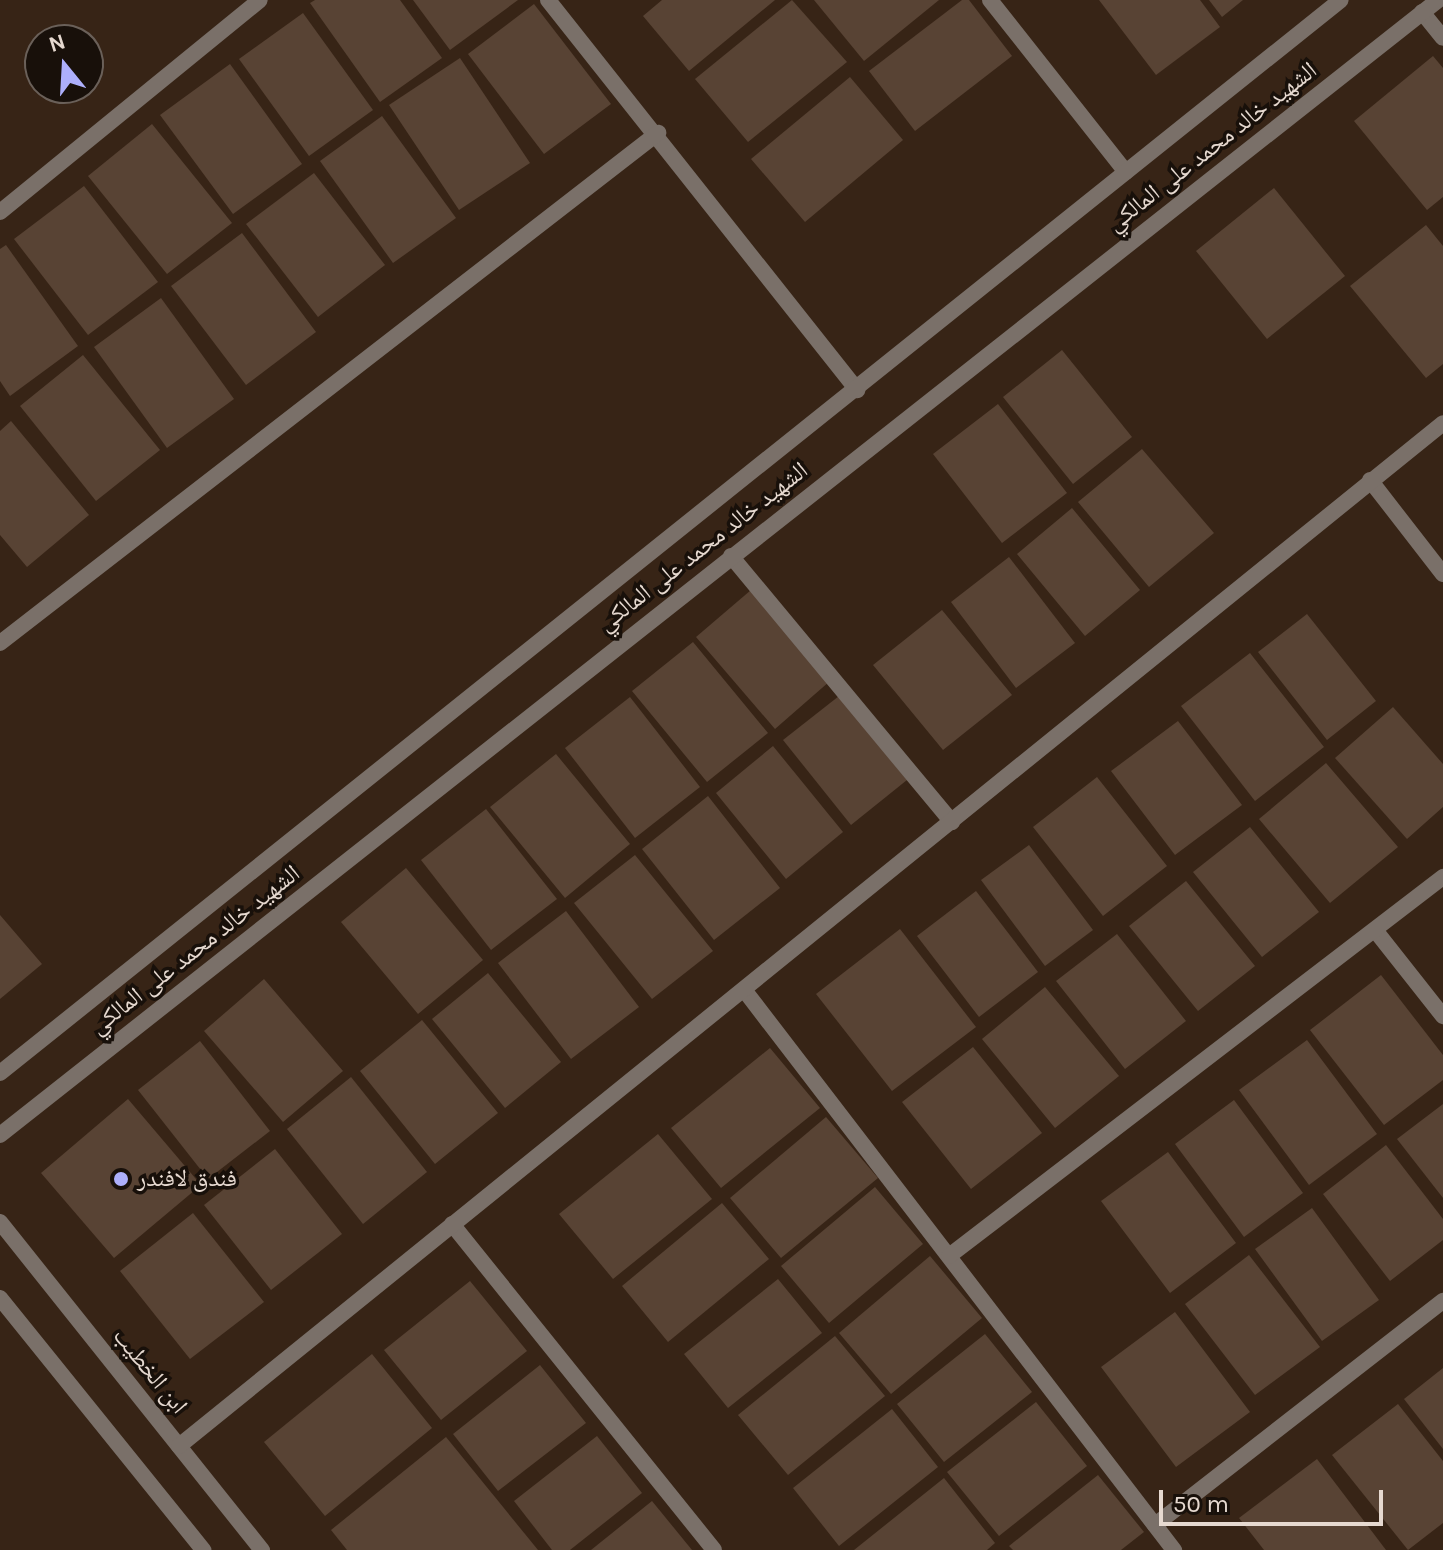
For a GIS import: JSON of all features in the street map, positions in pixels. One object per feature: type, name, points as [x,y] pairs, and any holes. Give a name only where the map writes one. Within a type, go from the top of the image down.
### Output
[{"type":"street","points":[[0,212],[260,0]]},
{"type":"street","points":[[548,0],[658,133],[857,390]]},
{"type":"street","points":[[990,0],[1126,172]]},
{"type":"street","name":"الشهيد خالد محمد على المالكي","points":[[0,1073],[1341,0]]},
{"type":"street","name":"الشهيد خالد محمد على المالكي","points":[[0,1135],[1438,0]]},
{"type":"street","points":[[1422,12],[1443,38]]},
{"type":"street","points":[[0,643],[658,133]]},
{"type":"street","points":[[179,1446],[1443,423]]},
{"type":"street","points":[[1370,480],[1443,574]]},
{"type":"street","points":[[731,556],[952,822]]},
{"type":"street","points":[[949,1256],[1443,877]]},
{"type":"street","points":[[1375,930],[1443,1016]]},
{"type":"street","points":[[745,991],[1174,1550]]},
{"type":"street","name":"ابن الخطيب","points":[[0,1222],[262,1550]]},
{"type":"street","points":[[452,1224],[714,1550]]},
{"type":"street","points":[[0,1298],[203,1550]]},
{"type":"street","points":[[1155,1525],[1443,1301]]},
{"type":"building","points":[[315,0],[400,0],[442,58],[380,102],[310,3]]},
{"type":"building","points":[[413,0],[518,0],[450,50]]},
{"type":"building","points":[[662,0],[775,0],[689,71],[643,16]]},
{"type":"building","points":[[792,0],[847,62],[748,142],[695,79]]},
{"type":"building","points":[[814,0],[939,0],[864,61]]},
{"type":"building","points":[[962,0],[969,0],[1012,56],[915,131],[869,71]]},
{"type":"building","points":[[1099,0],[1200,0],[1220,27],[1156,75]]},
{"type":"building","points":[[1209,0],[1243,0],[1222,17]]},
{"type":"building","points":[[534,4],[611,104],[544,154],[468,54]]},
{"type":"building","points":[[303,13],[373,110],[309,156],[239,59]]},
{"type":"building","points":[[1433,56],[1443,68],[1443,197],[1427,210],[1354,121]]},
{"type":"building","points":[[460,58],[530,163],[459,210],[389,105]]},
{"type":"building","points":[[230,64],[302,164],[233,214],[160,115]]},
{"type":"building","points":[[850,77],[903,140],[805,222],[751,159]]},
{"type":"building","points":[[382,116],[456,218],[393,263],[320,161]]},
{"type":"building","points":[[152,124],[232,223],[167,274],[88,176]]},
{"type":"building","points":[[314,173],[385,265],[318,317],[246,224]]},
{"type":"building","points":[[84,186],[158,282],[88,335],[14,239]]},
{"type":"building","points":[[1274,188],[1345,276],[1267,339],[1196,251]]},
{"type":"building","points":[[1426,225],[1443,246],[1443,364],[1426,378],[1350,286]]},
{"type":"building","points":[[242,233],[316,332],[246,385],[171,286]]},
{"type":"building","points":[[6,245],[78,346],[10,396],[0,381],[0,249]]},
{"type":"building","points":[[161,298],[234,399],[167,448],[94,347]]},
{"type":"building","points":[[1062,350],[1132,437],[1073,484],[1003,397]]},
{"type":"building","points":[[83,355],[160,450],[96,501],[20,406]]},
{"type":"building","points":[[998,404],[1067,493],[1002,543],[933,454]]},
{"type":"building","points":[[11,421],[89,515],[27,567],[0,535],[0,431]]},
{"type":"building","points":[[1142,449],[1214,533],[1149,587],[1078,502]]},
{"type":"building","points":[[1072,508],[1140,590],[1085,636],[1017,554]]},
{"type":"building","points":[[1009,557],[1075,643],[1016,688],[951,602]]},
{"type":"building","points":[[751,590],[830,681],[775,729],[696,637]]},
{"type":"building","points":[[942,610],[1012,695],[943,750],[873,665]]},
{"type":"building","points":[[1307,614],[1376,701],[1327,740],[1258,652]]},
{"type":"building","points":[[693,642],[768,733],[707,782],[632,691]]},
{"type":"building","points":[[1250,653],[1324,747],[1255,801],[1181,706]]},
{"type":"building","points":[[839,696],[907,780],[851,825],[783,740]]},
{"type":"building","points":[[630,697],[700,787],[635,838],[565,748]]},
{"type":"building","points":[[1393,707],[1443,764],[1443,807],[1407,839],[1335,758]]},
{"type":"building","points":[[1178,721],[1242,805],[1175,855],[1111,771]]},
{"type":"building","points":[[773,746],[843,832],[786,879],[716,793]]},
{"type":"building","points":[[556,754],[630,844],[565,898],[490,807]]},
{"type":"building","points":[[1326,763],[1398,847],[1330,903],[1259,819]]},
{"type":"building","points":[[1097,777],[1167,866],[1103,916],[1033,827]]},
{"type":"building","points":[[708,796],[780,888],[714,940],[642,849]]},
{"type":"building","points":[[486,809],[557,899],[491,950],[421,860]]},
{"type":"building","points":[[1250,827],[1319,912],[1262,957],[1193,872]]},
{"type":"building","points":[[1029,845],[1093,930],[1045,966],[981,880]]},
{"type":"building","points":[[635,855],[713,951],[652,999],[574,903]]},
{"type":"building","points":[[406,868],[483,960],[418,1014],[341,922]]},
{"type":"building","points":[[1186,881],[1255,966],[1198,1011],[1129,926]]},
{"type":"building","points":[[976,891],[1038,972],[979,1017],[917,936]]},
{"type":"building","points":[[566,911],[639,1007],[571,1059],[498,963]]},
{"type":"building","points":[[0,915],[42,964],[0,999]]},
{"type":"building","points":[[900,929],[976,1027],[892,1091],[816,994]]},
{"type":"building","points":[[1117,934],[1186,1021],[1125,1069],[1056,981]]},
{"type":"building","points":[[488,973],[561,1062],[505,1108],[432,1019]]},
{"type":"building","points":[[1381,975],[1443,1055],[1443,1080],[1384,1125],[1310,1030]]},
{"type":"building","points":[[264,979],[343,1071],[283,1122],[204,1031]]},
{"type":"building","points":[[1045,987],[1119,1076],[1055,1128],[982,1039]]},
{"type":"building","points":[[422,1020],[498,1113],[435,1164],[360,1071]]},
{"type":"building","points":[[1307,1040],[1377,1134],[1309,1185],[1239,1090]]},
{"type":"building","points":[[200,1041],[270,1131],[208,1179],[138,1090]]},
{"type":"building","points":[[973,1047],[1042,1133],[971,1189],[902,1102]]},
{"type":"building","points":[[770,1048],[820,1108],[721,1188],[671,1128]]},
{"type":"building","points":[[351,1077],[427,1172],[363,1224],[287,1129]]},
{"type":"building","name":"فندق لافندر","points":[[128,1099],[201,1185],[114,1258],[41,1173]]},
{"type":"building","points":[[1234,1100],[1303,1193],[1244,1237],[1175,1144]]},
{"type":"building","points":[[1443,1104],[1443,1198],[1397,1139]]},
{"type":"building","points":[[826,1117],[878,1178],[781,1258],[730,1198]]},
{"type":"building","points":[[658,1134],[712,1199],[613,1279],[559,1214]]},
{"type":"building","points":[[1386,1145],[1443,1219],[1443,1240],[1390,1281],[1323,1194]]},
{"type":"building","points":[[275,1149],[342,1234],[271,1290],[204,1205]]},
{"type":"building","points":[[1168,1152],[1236,1243],[1170,1293],[1101,1201]]},
{"type":"building","points":[[875,1187],[923,1244],[829,1323],[781,1266]]},
{"type":"building","points":[[722,1203],[769,1259],[668,1342],[622,1286]]},
{"type":"building","points":[[1312,1208],[1379,1300],[1322,1341],[1255,1249]]},
{"type":"building","points":[[193,1213],[264,1302],[190,1359],[120,1271]]},
{"type":"building","points":[[1249,1255],[1320,1347],[1255,1395],[1185,1304]]},
{"type":"building","points":[[930,1256],[982,1318],[891,1394],[839,1333]]},
{"type":"building","points":[[778,1279],[822,1333],[728,1408],[684,1354]]},
{"type":"building","points":[[470,1281],[527,1351],[441,1420],[384,1350]]},
{"type":"building","points":[[1175,1312],[1250,1412],[1176,1467],[1101,1367]]},
{"type":"building","points":[[985,1334],[1032,1392],[944,1462],[897,1404]]},
{"type":"building","points":[[835,1336],[885,1396],[788,1475],[738,1415]]},
{"type":"building","points":[[372,1354],[432,1428],[325,1516],[264,1442]]},
{"type":"building","points":[[540,1365],[586,1423],[498,1491],[453,1434]]},
{"type":"building","points":[[1443,1368],[1443,1449],[1404,1399]]},
{"type":"building","points":[[1036,1402],[1087,1466],[999,1536],[947,1472]]},
{"type":"building","points":[[1398,1404],[1443,1461],[1443,1523],[1408,1550],[1332,1455]]},
{"type":"building","points":[[892,1409],[938,1467],[839,1546],[793,1488]]},
{"type":"building","points":[[597,1436],[642,1493],[570,1550],[552,1550],[514,1501]]},
{"type":"building","points":[[446,1437],[538,1550],[347,1550],[331,1530]]},
{"type":"building","points":[[1317,1459],[1386,1550],[1264,1550],[1239,1518]]},
{"type":"building","points":[[1098,1475],[1144,1532],[1121,1550],[1013,1550],[1009,1546]]},
{"type":"building","points":[[944,1478],[995,1543],[987,1550],[854,1550]]},
{"type":"building","points":[[652,1501],[692,1550],[591,1550]]},
{"type":"place","name":"فندق لافندر","points":[[121,1179]]}]
